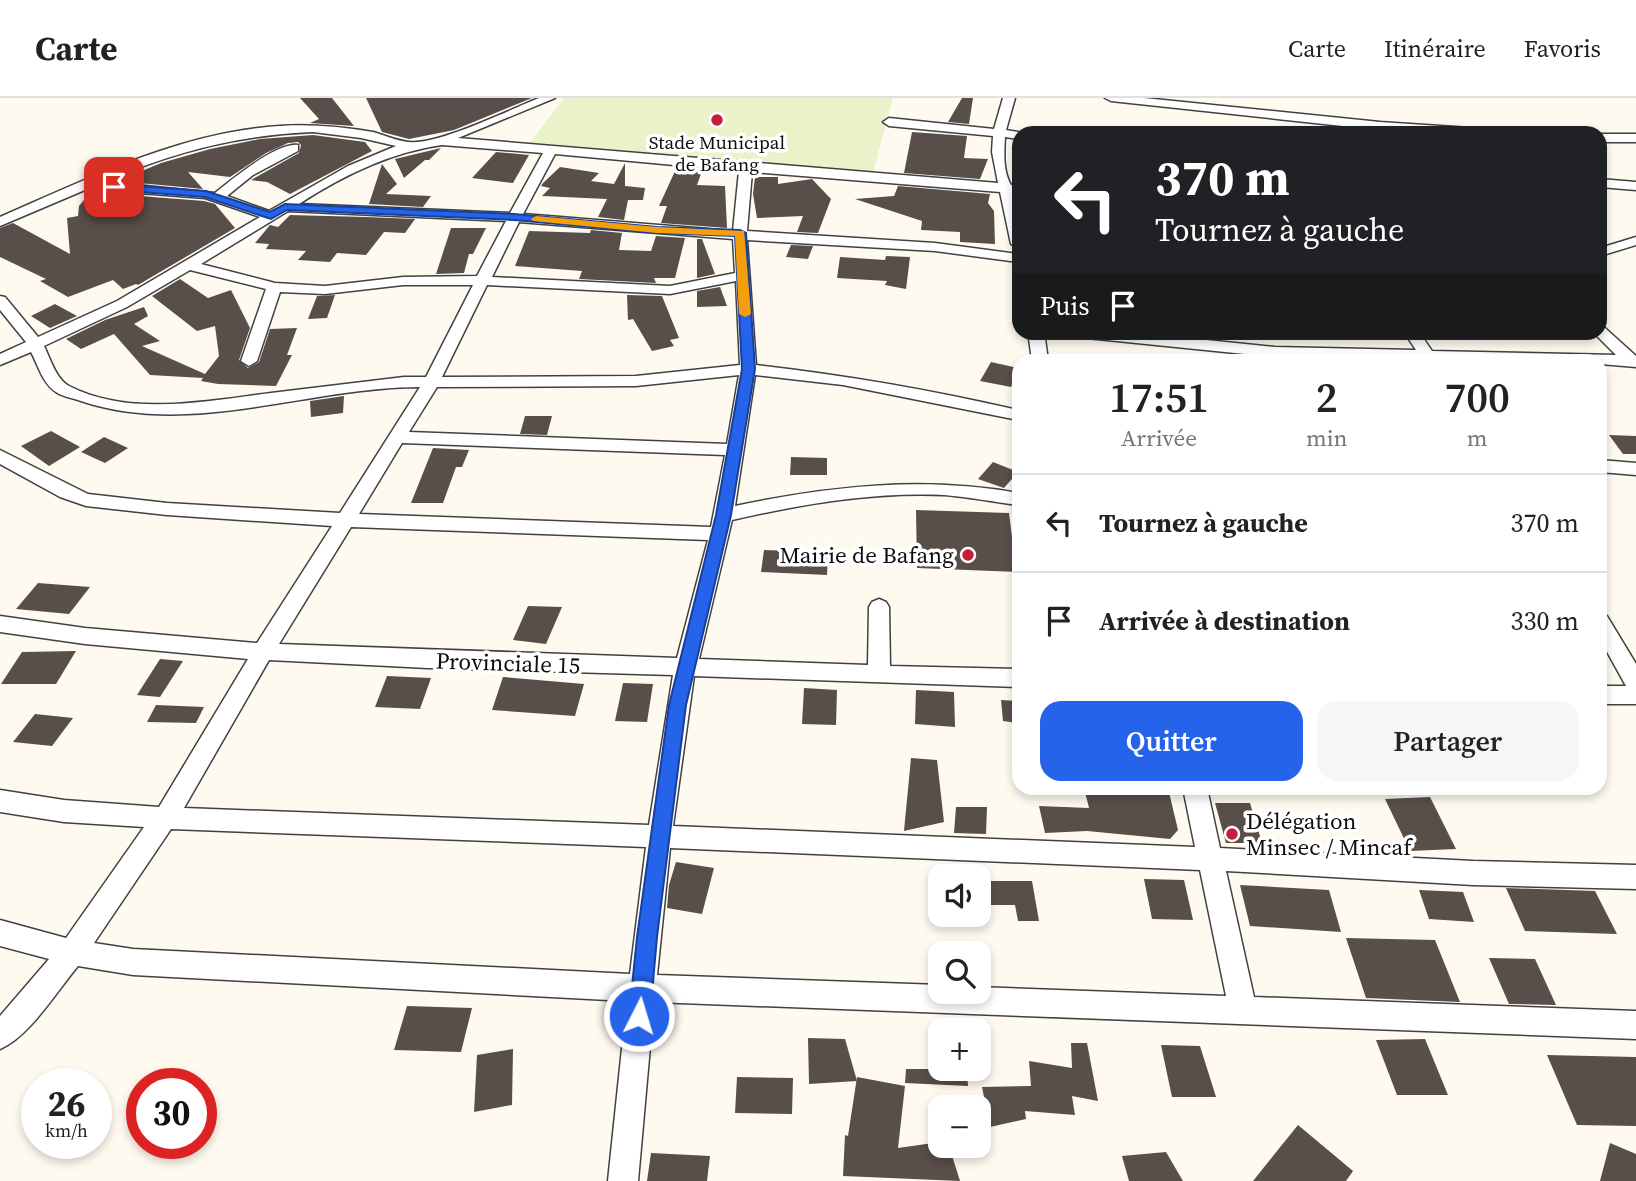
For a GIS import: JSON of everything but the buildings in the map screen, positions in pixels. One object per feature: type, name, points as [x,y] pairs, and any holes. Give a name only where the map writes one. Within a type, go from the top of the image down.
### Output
[{"type":"street","points":[[442,141],[549,98]]},
{"type":"street","points":[[1009,98],[999,133],[999,169],[1012,188]]},
{"type":"street","points":[[1111,98],[1405,126]]},
{"type":"street","points":[[1258,101],[1313,118]]},
{"type":"street","points":[[889,122],[1012,134]]},
{"type":"street","points":[[0,222],[163,153],[273,128],[297,126],[346,131],[407,146]]},
{"type":"street","points":[[1607,138],[1636,138]]},
{"type":"street","points":[[0,360],[121,304],[328,181],[407,146],[442,141],[1012,188]]},
{"type":"street","points":[[218,197],[249,172],[293,148]]},
{"type":"street","points":[[0,1035],[16,1020],[72,952],[165,818],[263,652],[432,381],[481,281],[551,150]]},
{"type":"street","points":[[623,1181],[642,988],[678,705],[721,524],[748,369],[740,233],[746,168]]},
{"type":"street","points":[[103,179],[106,184],[114,187],[184,191],[218,197],[271,216]]},
{"type":"street","points":[[1607,184],[1636,186]]},
{"type":"street","points":[[285,207],[514,217],[657,230],[935,247],[1012,257]]},
{"type":"street","points":[[1607,250],[1636,241]]},
{"type":"street","points":[[186,265],[275,287],[324,290],[403,281],[481,281],[642,291],[670,290],[741,276]]},
{"type":"street","points":[[249,361],[257,345],[261,314],[275,287]]},
{"type":"street","points":[[0,300],[35,343],[53,380],[62,389],[110,405],[159,409],[201,407],[432,381],[636,381],[748,369],[928,394],[1012,414]]},
{"type":"street","points":[[1607,338],[1633,362]]},
{"type":"street","points":[[1156,340],[1275,352],[1326,354]]},
{"type":"street","points":[[1607,361],[1633,362]]},
{"type":"street","points":[[396,437],[735,450]]},
{"type":"street","points":[[0,456],[67,493],[86,500],[167,509],[345,520],[721,524],[783,502],[856,492],[949,489],[1012,498]]},
{"type":"street","points":[[1607,467],[1636,469]]},
{"type":"street","points":[[879,607],[879,675]]},
{"type":"street","name":"Provinciale 15","points":[[0,624],[54,632],[263,652],[477,663],[1012,678]]},
{"type":"street","points":[[1607,634],[1636,683]]},
{"type":"street","points":[[1607,695],[1636,695]]},
{"type":"street","points":[[1197,795],[1243,1010]]},
{"type":"street","points":[[0,801],[64,811],[165,818],[1473,873],[1636,877]]},
{"type":"street","points":[[0,933],[72,952],[133,962],[642,988],[1636,1025]]},
{"type":"green space","name":"Stade Municipal de Bafang","points":[[564,98],[893,98],[873,172],[695,160],[530,143]]},
{"type":"slow traffic","points":[[536,219],[657,230],[740,233],[745,314]]},
{"type":"place","name":"Stade Municipal de Bafang","points":[[717,120]]},
{"type":"place","name":"Mairie de Bafang","points":[[968,555]]},
{"type":"place","name":"Délégation Minsec / Mincaf","points":[[1232,834]]},
{"type":"route","points":[[114,187],[206,194],[271,216],[285,207],[514,217],[657,230],[740,233],[748,369],[723,515],[681,687],[668,767],[639,1016]]}]
